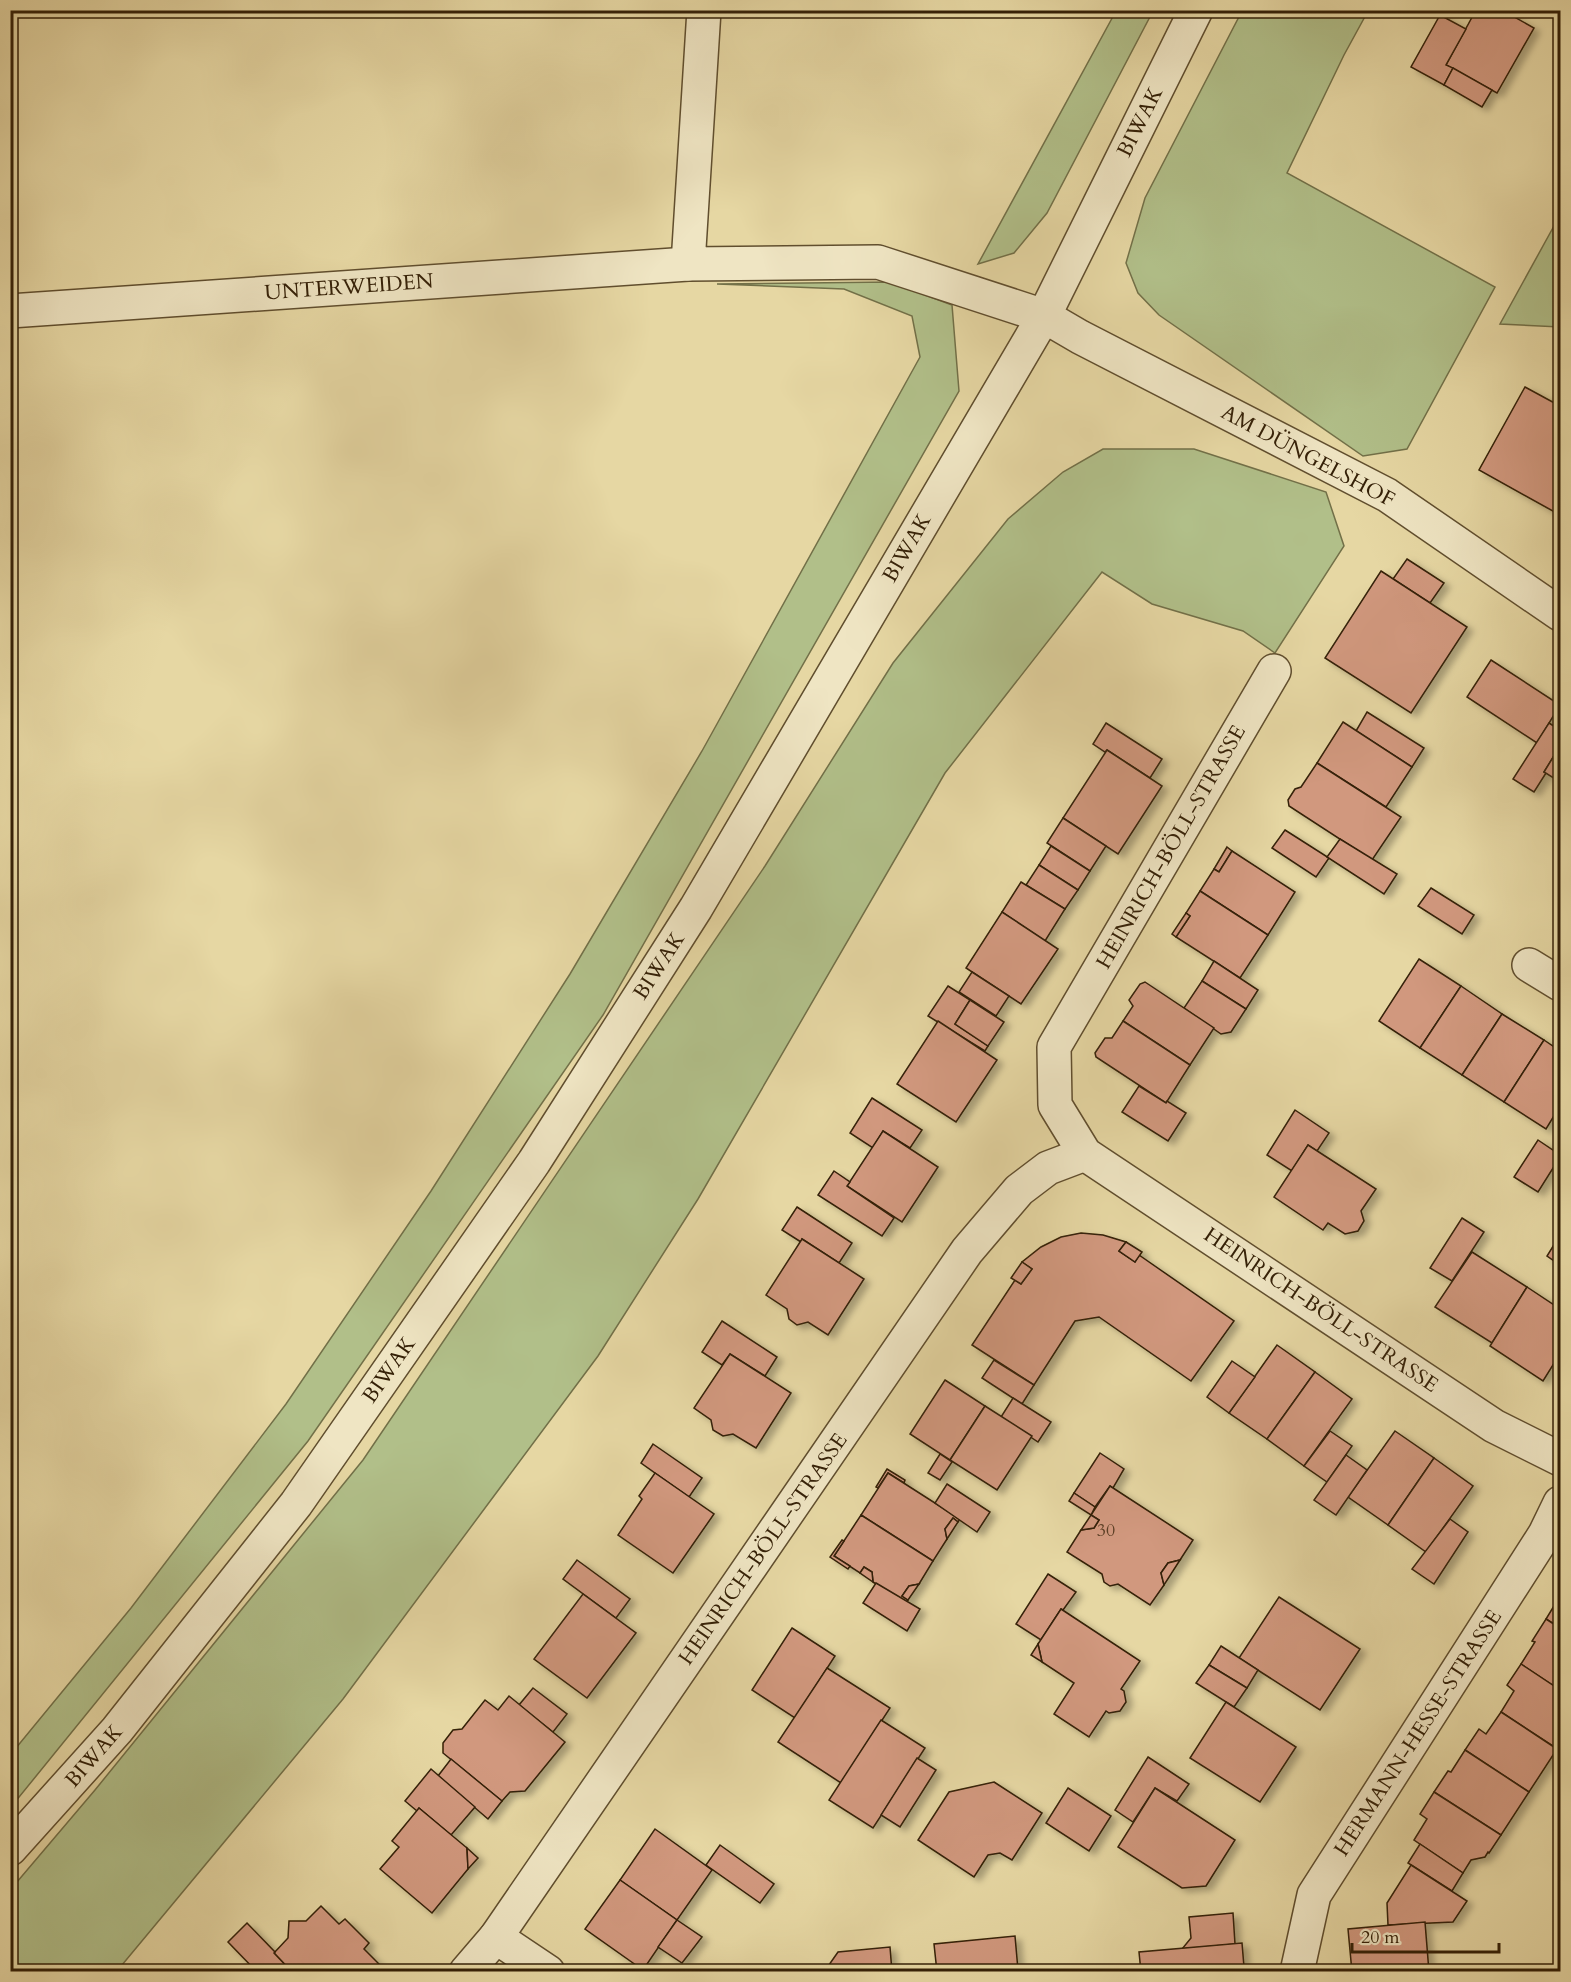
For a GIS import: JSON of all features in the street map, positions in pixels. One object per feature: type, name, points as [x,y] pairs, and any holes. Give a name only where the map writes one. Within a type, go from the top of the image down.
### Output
[{"type":"street","points":[[688,264],[704,10]]},
{"type":"street","name":"BIWAK","points":[[10,1849],[117,1730],[296,1504],[534,1162],[696,908],[1044,316],[1196,10]]},
{"type":"street","name":"UNTERWEIDEN","points":[[10,311],[688,264],[878,262],[1044,316]]},
{"type":"street","name":"AM DÜNGELSHOF","points":[[1044,316],[1080,337],[1387,495],[1560,614]]},
{"type":"street","name":"HEINRICH-BÖLL-STRASSE","points":[[1274,671],[1054,1047],[1054,1105],[1085,1154],[1494,1426],[1560,1459]]},
{"type":"street","points":[[1529,965],[1560,984]]},
{"type":"street","name":"HEINRICH-BÖLL-STRASSE","points":[[466,1971],[496,1936],[968,1251],[1019,1190],[1048,1168],[1085,1154]]},
{"type":"street","name":"HERMANN-HESSE-STRASSE","points":[[1297,1971],[1314,1895],[1545,1534],[1560,1503]]},
{"type":"street","points":[[496,1936],[548,1971]]},
{"type":"green space","points":[[1116,11],[1153,11],[1047,213],[1014,253],[978,264]]},
{"type":"green space","points":[[1242,11],[1368,11],[1287,173],[1495,287],[1407,449],[1363,456],[1159,315],[1138,293],[1126,263],[1145,198]]},
{"type":"green space","points":[[1560,215],[1560,327],[1500,324]]},
{"type":"green space","points":[[890,282],[952,305],[959,391],[603,1015],[308,1441],[11,1807],[11,1754],[131,1608],[286,1404],[431,1191],[570,974],[702,751],[920,357],[912,316],[844,289],[717,284]]},
{"type":"green space","points":[[1103,449],[1194,449],[1326,492],[1344,546],[1275,653],[1243,631],[1152,604],[1102,572],[945,773],[698,1199],[598,1356],[343,1699],[117,1971],[11,1971],[11,1889],[95,1790],[363,1460],[765,866],[893,663],[1008,519],[1063,472]]},
{"type":"building","points":[[1476,10],[1502,10],[1534,28],[1497,93],[1446,65]]},
{"type":"building","points":[[1440,15],[1466,29],[1446,65],[1453,68],[1444,85],[1411,67]]},
{"type":"building","points":[[1453,68],[1492,90],[1482,107],[1444,85]]},
{"type":"building","points":[[1525,387],[1560,406],[1560,515],[1479,470]]},
{"type":"building","points":[[1407,559],[1444,583],[1430,603],[1393,579]]},
{"type":"building","points":[[1381,571],[1467,627],[1411,713],[1325,658]]},
{"type":"building","points":[[1491,660],[1560,705],[1537,743],[1467,697]]},
{"type":"building","points":[[1367,712],[1424,748],[1412,767],[1356,731]]},
{"type":"building","points":[[1343,722],[1412,767],[1386,807],[1317,763]]},
{"type":"building","points":[[1106,723],[1162,759],[1150,778],[1107,750],[1105,752],[1093,744]]},
{"type":"building","points":[[1549,723],[1560,730],[1560,746],[1534,792],[1513,779]]},
{"type":"building","points":[[1560,746],[1560,782],[1544,772]]},
{"type":"building","points":[[1107,750],[1162,786],[1118,854],[1063,818]]},
{"type":"building","points":[[1317,763],[1401,817],[1372,860],[1289,806],[1288,800],[1295,789],[1301,787]]},
{"type":"building","points":[[1063,818],[1106,846],[1090,871],[1047,843]]},
{"type":"building","points":[[1285,830],[1329,858],[1316,877],[1272,848]]},
{"type":"building","points":[[1340,839],[1397,874],[1384,894],[1327,857]]},
{"type":"building","points":[[1051,846],[1090,871],[1078,890],[1039,865]]},
{"type":"building","points":[[1227,847],[1232,851],[1219,872],[1214,869]]},
{"type":"building","points":[[1232,851],[1295,892],[1268,935],[1200,891],[1214,869],[1219,872]]},
{"type":"building","points":[[1039,865],[1078,890],[1065,909],[1026,885]]},
{"type":"building","points":[[1021,882],[1065,909],[1045,941],[1002,912]]},
{"type":"building","points":[[1431,888],[1474,915],[1462,934],[1418,906]]},
{"type":"building","points":[[1200,891],[1268,935],[1240,978],[1176,937],[1190,916],[1186,913]]},
{"type":"building","points":[[1002,912],[1058,949],[1021,1004],[966,968]]},
{"type":"building","points":[[1186,913],[1190,916],[1176,937],[1172,934]]},
{"type":"building","points":[[1419,959],[1461,986],[1420,1048],[1379,1021]]},
{"type":"building","points":[[1214,961],[1258,990],[1246,1009],[1202,981]]},
{"type":"building","points":[[972,972],[1009,996],[996,1016],[959,992]]},
{"type":"building","points":[[1202,981],[1246,1009],[1231,1032],[1221,1034],[1184,1008]]},
{"type":"building","points":[[1145,982],[1214,1028],[1190,1065],[1123,1021],[1133,1006],[1129,1000],[1140,984]]},
{"type":"building","points":[[948,986],[970,1000],[955,1024],[988,1046],[985,1051],[928,1016]]},
{"type":"building","points":[[1461,986],[1502,1014],[1462,1075],[1420,1048]]},
{"type":"building","points":[[970,1000],[1004,1022],[988,1046],[955,1024]]},
{"type":"building","points":[[1502,1014],[1544,1040],[1504,1102],[1462,1075]]},
{"type":"building","points":[[938,1021],[997,1060],[956,1122],[897,1084]]},
{"type":"building","points":[[1123,1021],[1190,1065],[1166,1103],[1096,1057],[1095,1053],[1105,1038],[1112,1038]]},
{"type":"building","points":[[1544,1040],[1560,1051],[1560,1106],[1546,1129],[1504,1102]]},
{"type":"building","points":[[1139,1086],[1186,1113],[1168,1141],[1122,1112]]},
{"type":"building","points":[[872,1098],[922,1130],[910,1148],[883,1131],[873,1148],[850,1133]]},
{"type":"building","points":[[1295,1110],[1329,1133],[1317,1151],[1308,1145],[1292,1171],[1267,1155]]},
{"type":"building","points":[[883,1131],[938,1167],[902,1222],[847,1186]]},
{"type":"building","points":[[1538,1140],[1560,1157],[1538,1192],[1514,1177]]},
{"type":"building","points":[[1308,1145],[1376,1189],[1361,1211],[1364,1221],[1358,1231],[1345,1234],[1328,1223],[1323,1230],[1274,1197]]},
{"type":"building","points":[[834,1171],[850,1182],[847,1186],[894,1218],[882,1236],[818,1195]]},
{"type":"building","points":[[797,1207],[852,1243],[839,1263],[802,1239],[801,1242],[782,1230]]},
{"type":"building","points":[[1462,1218],[1484,1232],[1452,1281],[1430,1268]]},
{"type":"building","points":[[1081,1233],[1103,1235],[1126,1242],[1119,1251],[1135,1262],[1139,1255],[1234,1321],[1191,1381],[1099,1317],[1075,1321],[1034,1385],[972,1345],[1015,1280],[1021,1284],[1032,1269],[1022,1262],[1041,1247],[1061,1237]]},
{"type":"building","points":[[1560,1235],[1560,1265],[1547,1256]]},
{"type":"building","points":[[802,1239],[864,1279],[828,1335],[808,1322],[797,1325],[789,1319],[787,1309],[766,1295]]},
{"type":"building","points":[[1126,1242],[1142,1252],[1135,1262],[1119,1251]]},
{"type":"building","points":[[1472,1252],[1527,1287],[1492,1343],[1435,1307]]},
{"type":"building","points":[[1022,1262],[1032,1269],[1021,1284],[1011,1278]]},
{"type":"building","points":[[1527,1287],[1560,1309],[1560,1360],[1556,1360],[1543,1381],[1490,1346]]},
{"type":"building","points":[[722,1321],[777,1357],[765,1376],[730,1354],[722,1365],[702,1352]]},
{"type":"building","points":[[1277,1345],[1315,1372],[1267,1439],[1229,1413]]},
{"type":"building","points":[[730,1354],[791,1393],[756,1448],[733,1434],[723,1436],[713,1430],[711,1420],[694,1408]]},
{"type":"building","points":[[994,1360],[1034,1385],[1022,1404],[982,1378]]},
{"type":"building","points":[[1232,1361],[1255,1377],[1229,1413],[1207,1397]]},
{"type":"building","points":[[1315,1372],[1352,1399],[1304,1466],[1267,1439]]},
{"type":"building","points":[[945,1380],[985,1406],[950,1460],[910,1434]]},
{"type":"building","points":[[1013,1398],[1051,1422],[1038,1442],[1001,1417]]},
{"type":"building","points":[[985,1406],[1032,1436],[997,1490],[950,1460]]},
{"type":"building","points":[[1330,1431],[1352,1446],[1327,1482],[1304,1466]]},
{"type":"building","points":[[1395,1431],[1434,1458],[1388,1525],[1348,1497]]},
{"type":"building","points":[[653,1444],[702,1478],[689,1497],[641,1463]]},
{"type":"building","points":[[1100,1453],[1124,1469],[1113,1488],[1110,1486],[1095,1507],[1074,1493]]},
{"type":"building","points":[[940,1454],[952,1462],[940,1480],[928,1473]]},
{"type":"building","points":[[1346,1455],[1367,1470],[1336,1515],[1314,1500]]},
{"type":"building","points":[[1434,1458],[1473,1486],[1426,1552],[1388,1525]]},
{"type":"building","points":[[887,1469],[905,1480],[904,1483],[888,1473],[878,1488],[876,1487]]},
{"type":"building","points":[[655,1473],[714,1514],[673,1573],[618,1535],[642,1499],[639,1496]]},
{"type":"building","points":[[888,1473],[960,1519],[958,1522],[953,1518],[945,1529],[947,1539],[933,1561],[861,1515]]},
{"type":"building","points":[[947,1484],[990,1512],[977,1532],[935,1503]]},
{"type":"building","points":[[1110,1486],[1193,1540],[1180,1560],[1168,1563],[1161,1573],[1164,1585],[1150,1605],[1118,1584],[1110,1586],[1104,1582],[1102,1574],[1067,1552],[1081,1530],[1094,1528],[1099,1520],[1091,1515]]},
{"type":"building","points":[[1074,1493],[1095,1507],[1091,1515],[1069,1501]]},
{"type":"building","points":[[861,1515],[933,1561],[919,1584],[909,1586],[902,1596],[908,1600],[906,1603],[873,1582],[872,1572],[864,1567],[860,1573],[834,1556]]},
{"type":"building","points":[[1091,1515],[1099,1520],[1094,1528],[1081,1530]]},
{"type":"building","points":[[953,1518],[958,1522],[947,1539],[945,1529]]},
{"type":"building","points":[[1450,1519],[1468,1532],[1434,1584],[1412,1569]]},
{"type":"building","points":[[842,1540],[844,1541],[834,1556],[850,1566],[848,1569],[830,1557]]},
{"type":"building","points":[[577,1560],[630,1599],[616,1618],[563,1579]]},
{"type":"building","points":[[1180,1560],[1164,1585],[1161,1573],[1168,1563]]},
{"type":"building","points":[[864,1567],[872,1572],[873,1582],[860,1573]]},
{"type":"building","points":[[1048,1574],[1076,1592],[1063,1610],[1061,1609],[1041,1640],[1016,1624]]},
{"type":"building","points":[[876,1583],[920,1609],[907,1631],[863,1603]]},
{"type":"building","points":[[919,1584],[908,1600],[902,1596],[909,1586]]},
{"type":"building","points":[[583,1594],[636,1633],[587,1698],[534,1659]]},
{"type":"building","points":[[1560,1596],[1560,1628],[1546,1619]]},
{"type":"building","points":[[1279,1597],[1360,1649],[1320,1710],[1239,1658]]},
{"type":"building","points":[[1061,1609],[1140,1661],[1121,1689],[1124,1691],[1126,1702],[1120,1711],[1109,1713],[1106,1711],[1089,1737],[1054,1714],[1074,1683],[1042,1662],[1038,1644]]},
{"type":"building","points":[[1546,1619],[1560,1628],[1560,1690],[1521,1664]]},
{"type":"building","points":[[792,1628],[835,1656],[795,1718],[752,1690]]},
{"type":"building","points":[[1038,1644],[1042,1662],[1031,1655]]},
{"type":"building","points":[[1221,1646],[1258,1670],[1247,1688],[1209,1665]]},
{"type":"building","points":[[1521,1664],[1560,1690],[1560,1742],[1556,1748],[1501,1712],[1514,1691],[1507,1685]]},
{"type":"building","points":[[1209,1665],[1247,1688],[1234,1707],[1196,1683]]},
{"type":"building","points":[[827,1668],[890,1708],[841,1783],[778,1742]]},
{"type":"building","points":[[533,1688],[567,1714],[553,1732],[519,1705]]},
{"type":"building","points":[[509,1696],[565,1742],[525,1791],[510,1792],[502,1801],[443,1753],[443,1743],[453,1730],[462,1729],[485,1700],[498,1710]]},
{"type":"building","points":[[1226,1702],[1296,1747],[1260,1802],[1190,1758]]},
{"type":"building","points":[[1501,1712],[1557,1749],[1529,1792],[1465,1750],[1479,1729],[1486,1734]]},
{"type":"building","points":[[881,1720],[925,1748],[873,1828],[829,1800]]},
{"type":"building","points":[[1465,1750],[1529,1792],[1501,1835],[1434,1792],[1448,1771],[1451,1772]]},
{"type":"building","points":[[1148,1757],[1189,1784],[1177,1801],[1155,1788],[1133,1822],[1115,1810]]},
{"type":"building","points":[[917,1758],[936,1770],[900,1827],[881,1815]]},
{"type":"building","points":[[451,1759],[502,1801],[488,1819],[438,1776]]},
{"type":"building","points":[[431,1769],[475,1807],[451,1835],[419,1808],[417,1811],[405,1801]]},
{"type":"building","points":[[994,1782],[1042,1813],[1012,1860],[1000,1853],[988,1855],[974,1877],[918,1840],[949,1792]]},
{"type":"building","points":[[1068,1788],[1111,1816],[1089,1851],[1046,1823]]},
{"type":"building","points":[[1155,1788],[1235,1840],[1206,1886],[1182,1888],[1118,1847]]},
{"type":"building","points":[[1434,1792],[1501,1835],[1485,1857],[1471,1860],[1463,1873],[1414,1840],[1427,1819],[1420,1814]]},
{"type":"building","points":[[419,1808],[467,1848],[468,1869],[432,1913],[380,1869],[399,1847],[392,1841]]},
{"type":"building","points":[[655,1829],[712,1870],[677,1920],[620,1880]]},
{"type":"building","points":[[1420,1844],[1463,1873],[1452,1891],[1408,1863]]},
{"type":"building","points":[[720,1845],[774,1884],[760,1903],[706,1865]]},
{"type":"building","points":[[467,1848],[478,1858],[468,1869]]},
{"type":"building","points":[[1411,1865],[1467,1901],[1453,1922],[1388,1925],[1387,1903]]},
{"type":"building","points":[[620,1880],[677,1920],[643,1970],[585,1929]]},
{"type":"building","points":[[321,1906],[339,1924],[345,1919],[369,1943],[364,1949],[383,1968],[380,1972],[292,1972],[274,1953],[288,1938],[289,1921],[306,1921]]},
{"type":"building","points":[[1233,1913],[1235,1944],[1182,1949],[1191,1938],[1189,1917]]},
{"type":"building","points":[[677,1920],[702,1937],[682,1963],[658,1947]]},
{"type":"building","points":[[1425,1922],[1429,1972],[1352,1972],[1348,1929]]},
{"type":"building","points":[[247,1923],[292,1972],[257,1972],[228,1942]]},
{"type":"building","points":[[1015,1936],[1018,1970],[937,1972],[934,1944]]},
{"type":"building","points":[[1242,1943],[1244,1967],[1241,1972],[1141,1972],[1139,1952]]},
{"type":"building","points":[[890,1947],[892,1972],[824,1972],[838,1952]]}]
